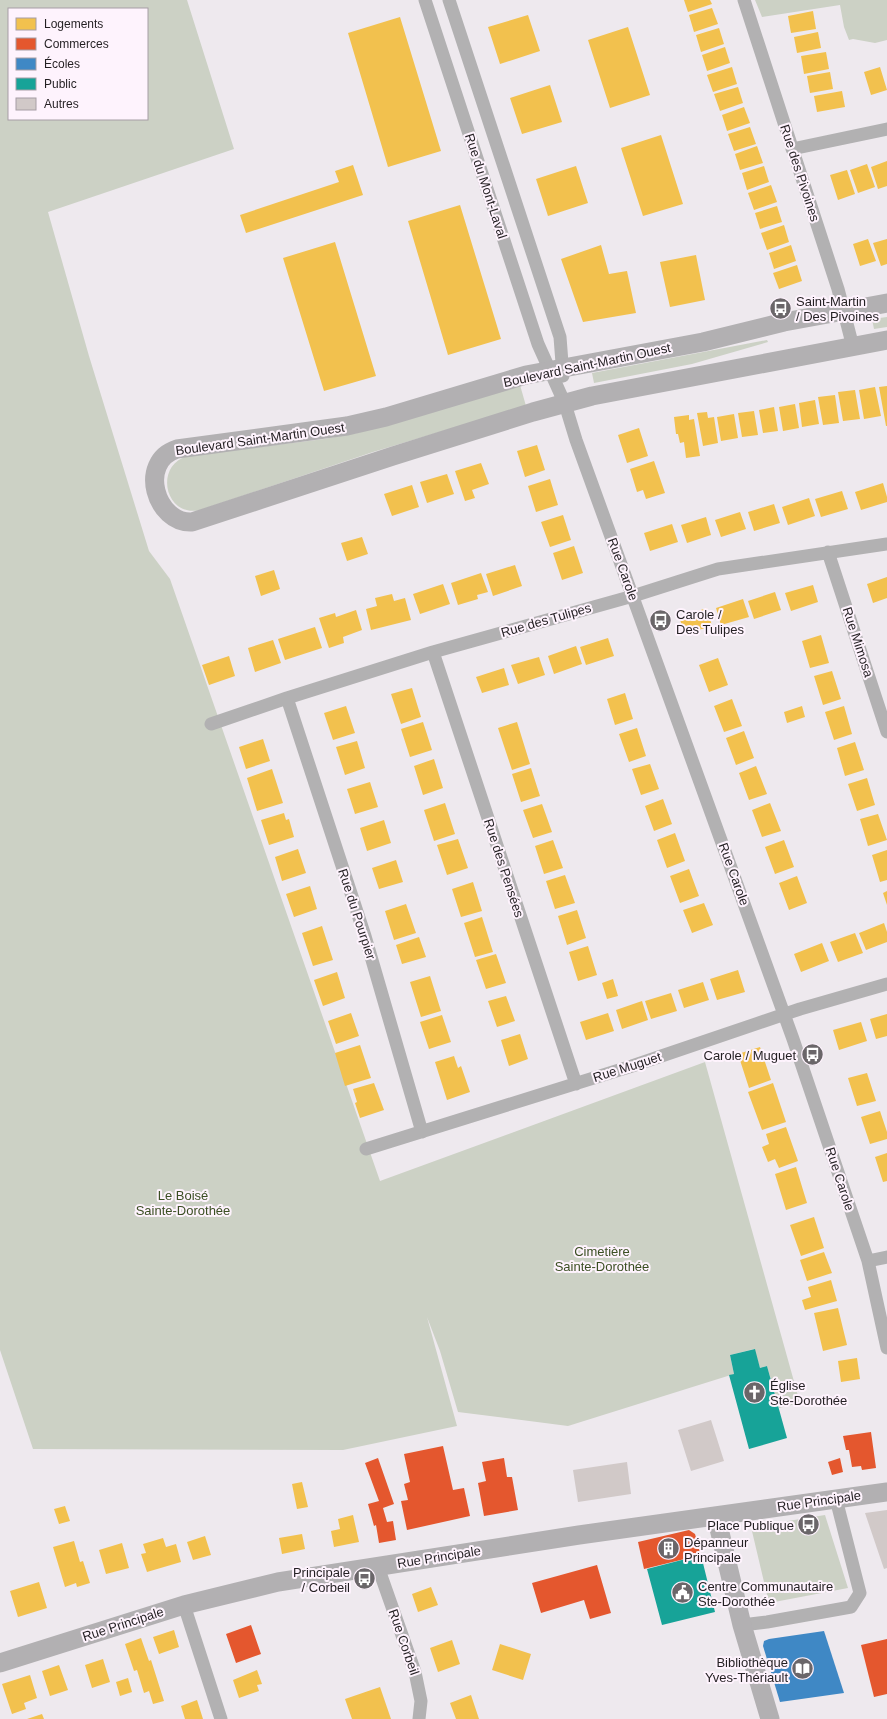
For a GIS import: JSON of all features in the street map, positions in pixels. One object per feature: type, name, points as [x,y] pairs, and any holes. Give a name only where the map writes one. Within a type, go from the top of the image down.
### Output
[{"type":"street","name":"Rue du Mont-Laval","points":[[425,0],[538,344],[556,369]]},
{"type":"street","name":"Rue du Mont-Laval","points":[[449,0],[560,337],[556,369]]},
{"type":"street","name":"Rue des Pivoines","points":[[744,0],[844,311],[853,347]]},
{"type":"street","points":[[792,149],[887,129]]},
{"type":"street","name":"Boulevard Saint-Martin Ouest","points":[[887,303],[784,322],[703,342],[526,375],[386,417],[352,425],[177,449],[166,454],[157,466],[154,478],[157,494],[164,508],[172,515],[184,521],[192,522],[533,412],[603,394],[627,391],[887,340]]},
{"type":"street","name":"Rue Carole","points":[[556,369],[576,440],[785,1014],[868,1261],[887,1348]]},
{"type":"street","name":"Rue des Tulipes","points":[[211,724],[287,698],[433,652],[633,596],[718,569],[887,544]]},
{"type":"street","name":"Rue Mimosa","points":[[828,552],[887,732]]},
{"type":"street","name":"Rue des Pensées","points":[[433,652],[576,1084]]},
{"type":"street","name":"Rue du Pourpier","points":[[287,698],[365,936],[422,1132]]},
{"type":"street","name":"Rue Muguet","points":[[366,1149],[576,1084],[785,1014],[887,984]]},
{"type":"street","points":[[868,1261],[887,1257]]},
{"type":"street","name":"Rue Principale","points":[[0,1663],[184,1605],[278,1582],[578,1535],[887,1492]]},
{"type":"street","points":[[742,1625],[851,1607],[860,1593],[836,1499]]},
{"type":"street","points":[[716,1516],[742,1625],[770,1719]]},
{"type":"street","name":"Rue Corbeil","points":[[378,1566],[415,1672],[421,1701],[419,1719]]},
{"type":"street","points":[[184,1605],[221,1719]]},
{"type":"green space","name":"Le Boisé Sainte-Dorothée","points":[[0,0],[187,0],[234,149],[48,212],[89,356],[149,551],[170,579],[380,1181],[705,1062],[800,1403],[779,1408],[767,1366],[760,1368],[754,1349],[730,1355],[734,1374],[568,1426],[458,1412],[440,1351],[427,1317],[457,1426],[343,1450],[33,1449],[0,1350]]},
{"type":"green space","points":[[755,0],[887,0],[887,40],[875,43],[853,39],[849,40],[844,27],[840,5],[762,17]]},
{"type":"green space","points":[[887,317],[887,327],[874,329],[872,319]]},
{"type":"green space","points":[[767,340],[768,342],[692,364],[594,383],[592,373]]},
{"type":"green space","points":[[520,385],[526,406],[373,452],[200,510],[188,510],[179,506],[172,499],[168,490],[167,480],[170,470],[176,462],[187,456],[324,439],[357,433]]},
{"type":"green space","points":[[825,1515],[848,1588],[769,1603],[751,1527]]},
{"type":"building: Logements","points":[[684,0],[710,0],[712,4],[688,12]]},
{"type":"building: Logements","points":[[712,8],[718,24],[694,32],[689,15]]},
{"type":"building: Logements","points":[[813,11],[816,29],[791,33],[788,16]]},
{"type":"building: Logements","points":[[528,15],[540,51],[500,64],[488,27]]},
{"type":"building: Logements","points":[[400,17],[441,151],[388,167],[348,33]]},
{"type":"building: Logements","points":[[628,27],[650,95],[610,108],[588,40]]},
{"type":"building: Logements","points":[[719,28],[724,44],[701,52],[696,35]]},
{"type":"building: Logements","points":[[818,32],[821,48],[797,53],[794,37]]},
{"type":"building: Logements","points":[[725,47],[730,63],[707,71],[702,55]]},
{"type":"building: Logements","points":[[826,52],[829,69],[804,74],[801,56]]},
{"type":"building: Logements","points":[[732,67],[737,84],[713,92],[707,75]]},
{"type":"building: Logements","points":[[880,67],[887,90],[871,95],[864,72]]},
{"type":"building: Logements","points":[[830,72],[833,89],[810,93],[807,76]]},
{"type":"building: Logements","points":[[550,85],[562,122],[522,134],[510,98]]},
{"type":"building: Logements","points":[[738,87],[743,103],[720,111],[714,94]]},
{"type":"building: Logements","points":[[842,91],[845,107],[817,112],[814,96]]},
{"type":"building: Logements","points":[[744,107],[750,123],[727,131],[722,115]]},
{"type":"building: Logements","points":[[750,127],[756,144],[734,151],[728,134]]},
{"type":"building: Logements","points":[[661,135],[683,204],[643,216],[621,148]]},
{"type":"building: Logements","points":[[757,146],[763,163],[740,170],[735,154]]},
{"type":"building: Logements","points":[[887,161],[887,186],[878,189],[871,167]]},
{"type":"building: Logements","points":[[867,164],[875,187],[858,193],[850,170]]},
{"type":"building: Logements","points":[[353,165],[363,195],[246,233],[240,215],[339,182],[335,171]]},
{"type":"building: Logements","points":[[576,166],[588,203],[548,216],[536,179]]},
{"type":"building: Logements","points":[[764,166],[769,182],[747,190],[742,173]]},
{"type":"building: Logements","points":[[847,170],[855,194],[838,200],[830,175]]},
{"type":"building: Logements","points":[[771,185],[777,202],[754,210],[748,193]]},
{"type":"building: Logements","points":[[460,205],[501,339],[448,355],[408,221]]},
{"type":"building: Logements","points":[[777,206],[782,222],[760,229],[755,213]]},
{"type":"building: Logements","points":[[784,225],[789,242],[767,250],[761,233]]},
{"type":"building: Logements","points":[[868,239],[876,261],[860,266],[853,244]]},
{"type":"building: Logements","points":[[887,239],[887,264],[881,266],[873,243]]},
{"type":"building: Logements","points":[[335,242],[376,376],[324,391],[283,258]]},
{"type":"building: Logements","points":[[601,245],[609,274],[627,271],[636,313],[583,322],[561,259]]},
{"type":"building: Logements","points":[[791,245],[796,261],[774,269],[769,253]]},
{"type":"building: Logements","points":[[696,255],[705,300],[670,307],[660,262]]},
{"type":"building: Logements","points":[[797,265],[802,281],[779,289],[773,273]]},
{"type":"building: Logements","points":[[887,386],[887,426],[886,426],[879,387]]},
{"type":"building: Logements","points":[[875,387],[881,416],[864,419],[859,390]]},
{"type":"building: Logements","points":[[855,390],[860,419],[843,421],[838,392]]},
{"type":"building: Logements","points":[[835,395],[839,423],[823,425],[818,397]]},
{"type":"building: Logements","points":[[815,400],[819,424],[802,427],[799,403]]},
{"type":"building: Logements","points":[[795,404],[799,428],[783,431],[779,407]]},
{"type":"building: Logements","points":[[774,407],[778,431],[763,433],[759,410]]},
{"type":"building: Logements","points":[[754,411],[758,435],[742,437],[738,413]]},
{"type":"building: Logements","points":[[707,412],[708,418],[714,417],[718,443],[703,446],[697,413]]},
{"type":"building: Logements","points":[[734,414],[738,438],[721,441],[717,417]]},
{"type":"building: Logements","points":[[689,415],[689,420],[694,419],[700,456],[686,458],[684,442],[680,443],[678,434],[676,434],[674,417]]},
{"type":"building: Logements","points":[[639,428],[648,456],[627,463],[618,435]]},
{"type":"building: Logements","points":[[537,445],[545,470],[525,477],[517,451]]},
{"type":"building: Logements","points":[[654,461],[665,493],[646,499],[643,490],[637,492],[630,469]]},
{"type":"building: Logements","points":[[481,463],[489,484],[472,490],[475,498],[465,501],[455,471]]},
{"type":"building: Logements","points":[[447,474],[454,494],[427,503],[420,482]]},
{"type":"building: Logements","points":[[550,479],[558,505],[536,512],[528,486]]},
{"type":"building: Logements","points":[[883,483],[887,502],[861,510],[855,492]]},
{"type":"building: Logements","points":[[412,485],[419,507],[392,516],[384,494]]},
{"type":"building: Logements","points":[[842,491],[848,509],[821,517],[815,499]]},
{"type":"building: Logements","points":[[809,498],[815,516],[788,525],[782,507]]},
{"type":"building: Logements","points":[[774,504],[780,523],[754,531],[748,512]]},
{"type":"building: Logements","points":[[740,512],[746,529],[721,537],[715,520]]},
{"type":"building: Logements","points":[[563,515],[571,540],[550,547],[541,522]]},
{"type":"building: Logements","points":[[706,517],[711,535],[687,543],[681,525]]},
{"type":"building: Logements","points":[[672,524],[678,542],[650,551],[644,533]]},
{"type":"building: Logements","points":[[362,537],[368,554],[347,561],[341,543]]},
{"type":"building: Logements","points":[[574,546],[583,573],[562,580],[553,553]]},
{"type":"building: Logements","points":[[515,565],[522,586],[493,596],[486,574]]},
{"type":"building: Logements","points":[[274,570],[280,589],[261,596],[255,576]]},
{"type":"building: Logements","points":[[481,573],[488,592],[477,595],[478,599],[458,605],[451,583]]},
{"type":"building: Logements","points":[[887,577],[887,598],[873,603],[867,584]]},
{"type":"building: Logements","points":[[443,584],[450,604],[420,614],[413,594]]},
{"type":"building: Logements","points":[[813,585],[818,602],[791,611],[785,593]]},
{"type":"building: Logements","points":[[775,592],[781,610],[754,619],[748,601]]},
{"type":"building: Logements","points":[[392,594],[394,601],[405,598],[411,620],[371,630],[366,609],[377,606],[375,598]]},
{"type":"building: Logements","points":[[743,599],[749,617],[721,625],[716,608]]},
{"type":"building: Logements","points":[[707,608],[712,626],[685,634],[679,617]]},
{"type":"building: Logements","points":[[356,610],[362,630],[343,637],[344,643],[329,648],[319,618],[335,613],[336,617]]},
{"type":"building: Logements","points":[[315,627],[322,648],[285,660],[278,639]]},
{"type":"building: Logements","points":[[821,635],[829,663],[810,668],[802,641]]},
{"type":"building: Logements","points":[[608,638],[614,656],[586,665],[580,647]]},
{"type":"building: Logements","points":[[273,640],[281,663],[255,672],[248,648]]},
{"type":"building: Logements","points":[[576,646],[582,664],[554,674],[548,656]]},
{"type":"building: Logements","points":[[229,656],[235,676],[209,685],[202,665]]},
{"type":"building: Logements","points":[[539,657],[545,675],[518,684],[511,665]]},
{"type":"building: Logements","points":[[718,658],[728,685],[709,692],[699,665]]},
{"type":"building: Logements","points":[[504,668],[509,685],[482,693],[476,677]]},
{"type":"building: Logements","points":[[832,671],[841,699],[823,705],[814,676]]},
{"type":"building: Logements","points":[[412,688],[421,717],[401,724],[391,694]]},
{"type":"building: Logements","points":[[625,693],[633,719],[615,725],[607,699]]},
{"type":"building: Logements","points":[[732,699],[742,726],[724,732],[714,706]]},
{"type":"building: Logements","points":[[346,706],[355,733],[333,740],[324,713]]},
{"type":"building: Logements","points":[[802,706],[805,717],[787,723],[784,712]]},
{"type":"building: Logements","points":[[844,706],[852,734],[834,740],[825,712]]},
{"type":"building: Logements","points":[[423,722],[432,750],[410,757],[401,729]]},
{"type":"building: Logements","points":[[517,722],[530,764],[512,770],[498,728]]},
{"type":"building: Logements","points":[[637,728],[646,756],[629,762],[619,734]]},
{"type":"building: Logements","points":[[744,731],[754,758],[736,765],[726,738]]},
{"type":"building: Logements","points":[[263,739],[270,761],[246,769],[239,747]]},
{"type":"building: Logements","points":[[357,741],[365,768],[345,775],[336,747]]},
{"type":"building: Logements","points":[[855,742],[864,770],[845,776],[837,748]]},
{"type":"building: Logements","points":[[434,759],[443,788],[423,795],[414,766]]},
{"type":"building: Logements","points":[[650,764],[659,789],[641,795],[632,769]]},
{"type":"building: Logements","points":[[756,766],[767,794],[749,800],[739,773]]},
{"type":"building: Logements","points":[[531,768],[540,796],[521,802],[512,774]]},
{"type":"building: Logements","points":[[272,769],[283,803],[257,811],[247,778]]},
{"type":"building: Logements","points":[[867,778],[875,805],[857,811],[848,784]]},
{"type":"building: Logements","points":[[370,782],[378,807],[355,814],[347,789]]},
{"type":"building: Logements","points":[[663,799],[672,824],[654,831],[645,806]]},
{"type":"building: Logements","points":[[445,803],[455,834],[434,841],[424,810]]},
{"type":"building: Logements","points":[[770,803],[781,831],[762,837],[752,810]]},
{"type":"building: Logements","points":[[542,804],[552,832],[533,838],[523,810]]},
{"type":"building: Logements","points":[[284,813],[286,820],[289,819],[294,837],[269,845],[261,820]]},
{"type":"building: Logements","points":[[878,814],[887,840],[868,846],[860,819]]},
{"type":"building: Logements","points":[[384,820],[391,843],[367,851],[360,828]]},
{"type":"building: Logements","points":[[675,833],[685,861],[667,868],[657,840]]},
{"type":"building: Logements","points":[[458,839],[468,868],[447,875],[437,845]]},
{"type":"building: Logements","points":[[553,840],[563,868],[544,874],[535,846]]},
{"type":"building: Logements","points":[[784,840],[794,867],[775,874],[765,847]]},
{"type":"building: Logements","points":[[298,849],[306,873],[282,881],[275,857]]},
{"type":"building: Logements","points":[[887,850],[887,880],[880,882],[872,855]]},
{"type":"building: Logements","points":[[396,860],[403,882],[379,889],[372,868]]},
{"type":"building: Logements","points":[[689,869],[699,896],[680,903],[670,876]]},
{"type":"building: Logements","points":[[565,875],[575,903],[555,909],[546,881]]},
{"type":"building: Logements","points":[[797,876],[807,903],[789,910],[779,883]]},
{"type":"building: Logements","points":[[473,882],[482,911],[461,917],[452,889]]},
{"type":"building: Logements","points":[[310,886],[317,909],[294,917],[286,894]]},
{"type":"building: Logements","points":[[887,891],[887,905],[883,893]]},
{"type":"building: Logements","points":[[704,903],[713,925],[692,933],[683,910]]},
{"type":"building: Logements","points":[[406,904],[416,933],[394,940],[385,911]]},
{"type":"building: Logements","points":[[577,910],[586,938],[567,945],[558,916]]},
{"type":"building: Logements","points":[[482,917],[493,952],[475,957],[464,923]]},
{"type":"building: Logements","points":[[884,923],[887,932],[887,942],[866,950],[859,933]]},
{"type":"building: Logements","points":[[322,926],[333,960],[313,966],[302,933]]},
{"type":"building: Logements","points":[[855,933],[863,953],[838,962],[830,942]]},
{"type":"building: Logements","points":[[419,937],[426,957],[402,964],[396,945]]},
{"type":"building: Logements","points":[[822,943],[829,961],[801,972],[794,954]]},
{"type":"building: Logements","points":[[588,946],[597,975],[578,981],[569,952]]},
{"type":"building: Logements","points":[[496,954],[506,983],[486,989],[476,960]]},
{"type":"building: Logements","points":[[738,970],[745,992],[717,1000],[710,979]]},
{"type":"building: Logements","points":[[337,972],[345,998],[323,1006],[314,980]]},
{"type":"building: Logements","points":[[430,976],[441,1011],[421,1017],[410,982]]},
{"type":"building: Logements","points":[[613,979],[618,996],[607,999],[602,983]]},
{"type":"building: Logements","points":[[703,982],[709,1000],[684,1008],[678,990]]},
{"type":"building: Logements","points":[[671,993],[677,1011],[651,1019],[645,1001]]},
{"type":"building: Logements","points":[[506,996],[515,1021],[497,1027],[488,1001]]},
{"type":"building: Logements","points":[[642,1001],[648,1020],[622,1029],[616,1010]]},
{"type":"building: Logements","points":[[351,1013],[359,1036],[336,1044],[328,1021]]},
{"type":"building: Logements","points":[[608,1013],[614,1031],[586,1040],[580,1022]]},
{"type":"building: Logements","points":[[887,1014],[887,1036],[876,1039],[870,1019]]},
{"type":"building: Logements","points":[[442,1015],[451,1042],[429,1049],[420,1022]]},
{"type":"building: Logements","points":[[861,1022],[867,1041],[839,1050],[833,1030]]},
{"type":"building: Logements","points":[[520,1034],[528,1059],[509,1066],[501,1040]]},
{"type":"building: Logements","points":[[360,1045],[371,1078],[345,1086],[335,1053]]},
{"type":"building: Logements","points":[[760,1047],[771,1080],[749,1088],[738,1054]]},
{"type":"building: Logements","points":[[454,1056],[458,1068],[461,1066],[470,1092],[447,1100],[435,1062]]},
{"type":"building: Logements","points":[[867,1073],[876,1101],[857,1106],[848,1078]]},
{"type":"building: Logements","points":[[374,1083],[384,1110],[360,1118],[355,1103],[357,1102],[353,1089]]},
{"type":"building: Logements","points":[[773,1083],[786,1122],[762,1130],[748,1092]]},
{"type":"building: Logements","points":[[880,1111],[887,1132],[887,1139],[870,1144],[861,1117]]},
{"type":"building: Logements","points":[[786,1127],[798,1161],[779,1168],[775,1159],[768,1162],[762,1147],[769,1144],[766,1134]]},
{"type":"building: Logements","points":[[887,1153],[887,1181],[883,1182],[875,1157]]},
{"type":"building: Logements","points":[[796,1167],[807,1203],[786,1210],[775,1174]]},
{"type":"building: Logements","points":[[814,1217],[824,1248],[801,1256],[790,1225]]},
{"type":"building: Logements","points":[[824,1252],[832,1273],[807,1281],[800,1260]]},
{"type":"building: Logements","points":[[831,1280],[837,1301],[805,1310],[802,1300],[811,1297],[808,1287]]},
{"type":"building: Logements","points":[[838,1308],[847,1345],[823,1351],[814,1313]]},
{"type":"building: Logements","points":[[857,1358],[860,1379],[841,1382],[838,1361]]},
{"type":"building: Logements","points":[[302,1482],[308,1507],[297,1509],[292,1484]]},
{"type":"building: Logements","points":[[65,1506],[70,1521],[59,1524],[54,1509]]},
{"type":"building: Logements","points":[[353,1515],[359,1542],[334,1547],[331,1531],[340,1529],[338,1519]]},
{"type":"building: Logements","points":[[302,1534],[305,1549],[282,1554],[279,1538]]},
{"type":"building: Logements","points":[[205,1536],[211,1555],[193,1560],[187,1542]]},
{"type":"building: Logements","points":[[163,1538],[166,1547],[176,1544],[181,1562],[147,1572],[141,1554],[146,1553],[143,1544]]},
{"type":"building: Logements","points":[[74,1541],[80,1562],[83,1561],[90,1583],[77,1587],[76,1583],[65,1587],[53,1547]]},
{"type":"building: Logements","points":[[122,1543],[129,1568],[106,1574],[99,1550]]},
{"type":"building: Logements","points":[[39,1582],[47,1608],[18,1617],[10,1591]]},
{"type":"building: Logements","points":[[431,1587],[438,1605],[418,1612],[412,1594]]},
{"type":"building: Logements","points":[[174,1630],[179,1647],[159,1654],[153,1637]]},
{"type":"building: Logements","points":[[141,1638],[149,1661],[151,1660],[164,1701],[153,1704],[149,1691],[144,1693],[137,1670],[134,1671],[125,1644]]},
{"type":"building: Logements","points":[[452,1640],[460,1664],[438,1672],[430,1648]]},
{"type":"building: Logements","points":[[500,1644],[531,1654],[523,1680],[492,1670]]},
{"type":"building: Logements","points":[[103,1659],[110,1682],[92,1688],[85,1665]]},
{"type":"building: Logements","points":[[59,1665],[68,1690],[50,1696],[42,1671]]},
{"type":"building: Logements","points":[[257,1670],[262,1684],[257,1685],[259,1691],[239,1698],[233,1680]]},
{"type":"building: Logements","points":[[30,1675],[37,1698],[24,1703],[26,1709],[12,1714],[2,1684]]},
{"type":"building: Logements","points":[[128,1678],[132,1692],[120,1696],[116,1682]]},
{"type":"building: Logements","points":[[380,1687],[391,1719],[352,1719],[345,1699]]},
{"type":"building: Logements","points":[[471,1695],[479,1719],[456,1719],[450,1703]]},
{"type":"building: Logements","points":[[197,1700],[203,1719],[185,1719],[181,1706]]},
{"type":"building: Logements","points":[[42,1714],[44,1719],[27,1719]]},
{"type":"building: Commerces","points":[[871,1432],[876,1468],[862,1470],[861,1466],[852,1467],[849,1450],[846,1450],[843,1436]]},
{"type":"building: Commerces","points":[[443,1446],[453,1490],[464,1488],[470,1516],[407,1530],[401,1501],[408,1500],[404,1484],[410,1482],[404,1454]]},
{"type":"building: Commerces","points":[[378,1458],[394,1504],[383,1508],[387,1522],[393,1521],[396,1540],[379,1543],[376,1525],[374,1526],[368,1504],[379,1501],[365,1463]]},
{"type":"building: Commerces","points":[[504,1458],[507,1477],[512,1477],[518,1510],[484,1516],[478,1483],[486,1481],[482,1462]]},
{"type":"building: Commerces","points":[[840,1458],[843,1472],[832,1475],[828,1462]]},
{"type":"building: Commerces","name":"Dépanneur Principale","points":[[689,1530],[695,1534],[701,1555],[644,1569],[638,1542]]},
{"type":"building: Commerces","points":[[597,1565],[611,1613],[590,1619],[584,1600],[541,1613],[532,1583]]},
{"type":"building: Commerces","points":[[251,1625],[261,1654],[236,1663],[226,1634]]},
{"type":"building: Commerces","points":[[887,1639],[887,1694],[874,1697],[861,1645]]},
{"type":"building: Écoles","name":"Bibliothèque Yves-Thériault","points":[[824,1631],[844,1693],[780,1702],[763,1646],[764,1641]]},
{"type":"building: Public","name":"Église Ste-Dorothée","points":[[755,1349],[760,1368],[767,1366],[787,1438],[749,1449],[729,1375],[734,1374],[730,1355]]},
{"type":"building: Public","name":"Centre Communautaire Ste-Dorothée","points":[[701,1555],[715,1612],[662,1625],[647,1569]]},
{"type":"building: Autres","points":[[711,1420],[724,1461],[691,1471],[678,1430]]},
{"type":"building: Autres","points":[[627,1462],[631,1494],[578,1502],[573,1470]]},
{"type":"building: Autres","points":[[887,1510],[887,1568],[884,1569],[865,1513]]},
{"type":"place","name":"Saint-Martin / Des Pivoines","points":[[780,308]]},
{"type":"place","name":"Carole / Des Tulipes","points":[[660,621]]},
{"type":"place","name":"Carole / Muguet","points":[[812,1055]]},
{"type":"place","name":"Église Ste-Dorothée","points":[[754,1392]]},
{"type":"place","name":"Place Publique","points":[[809,1525]]},
{"type":"place","name":"Dépanneur Principale","points":[[669,1549]]},
{"type":"place","name":"Principale / Corbeil","points":[[365,1579]]},
{"type":"place","name":"Centre Communautaire Ste-Dorothée","points":[[682,1593]]},
{"type":"place","name":"Bibliothèque Yves-Thériault","points":[[803,1669]]},
{"type":"park label","name":"Cimetière Sainte-Dorothée","points":[[602,1258]]}]
